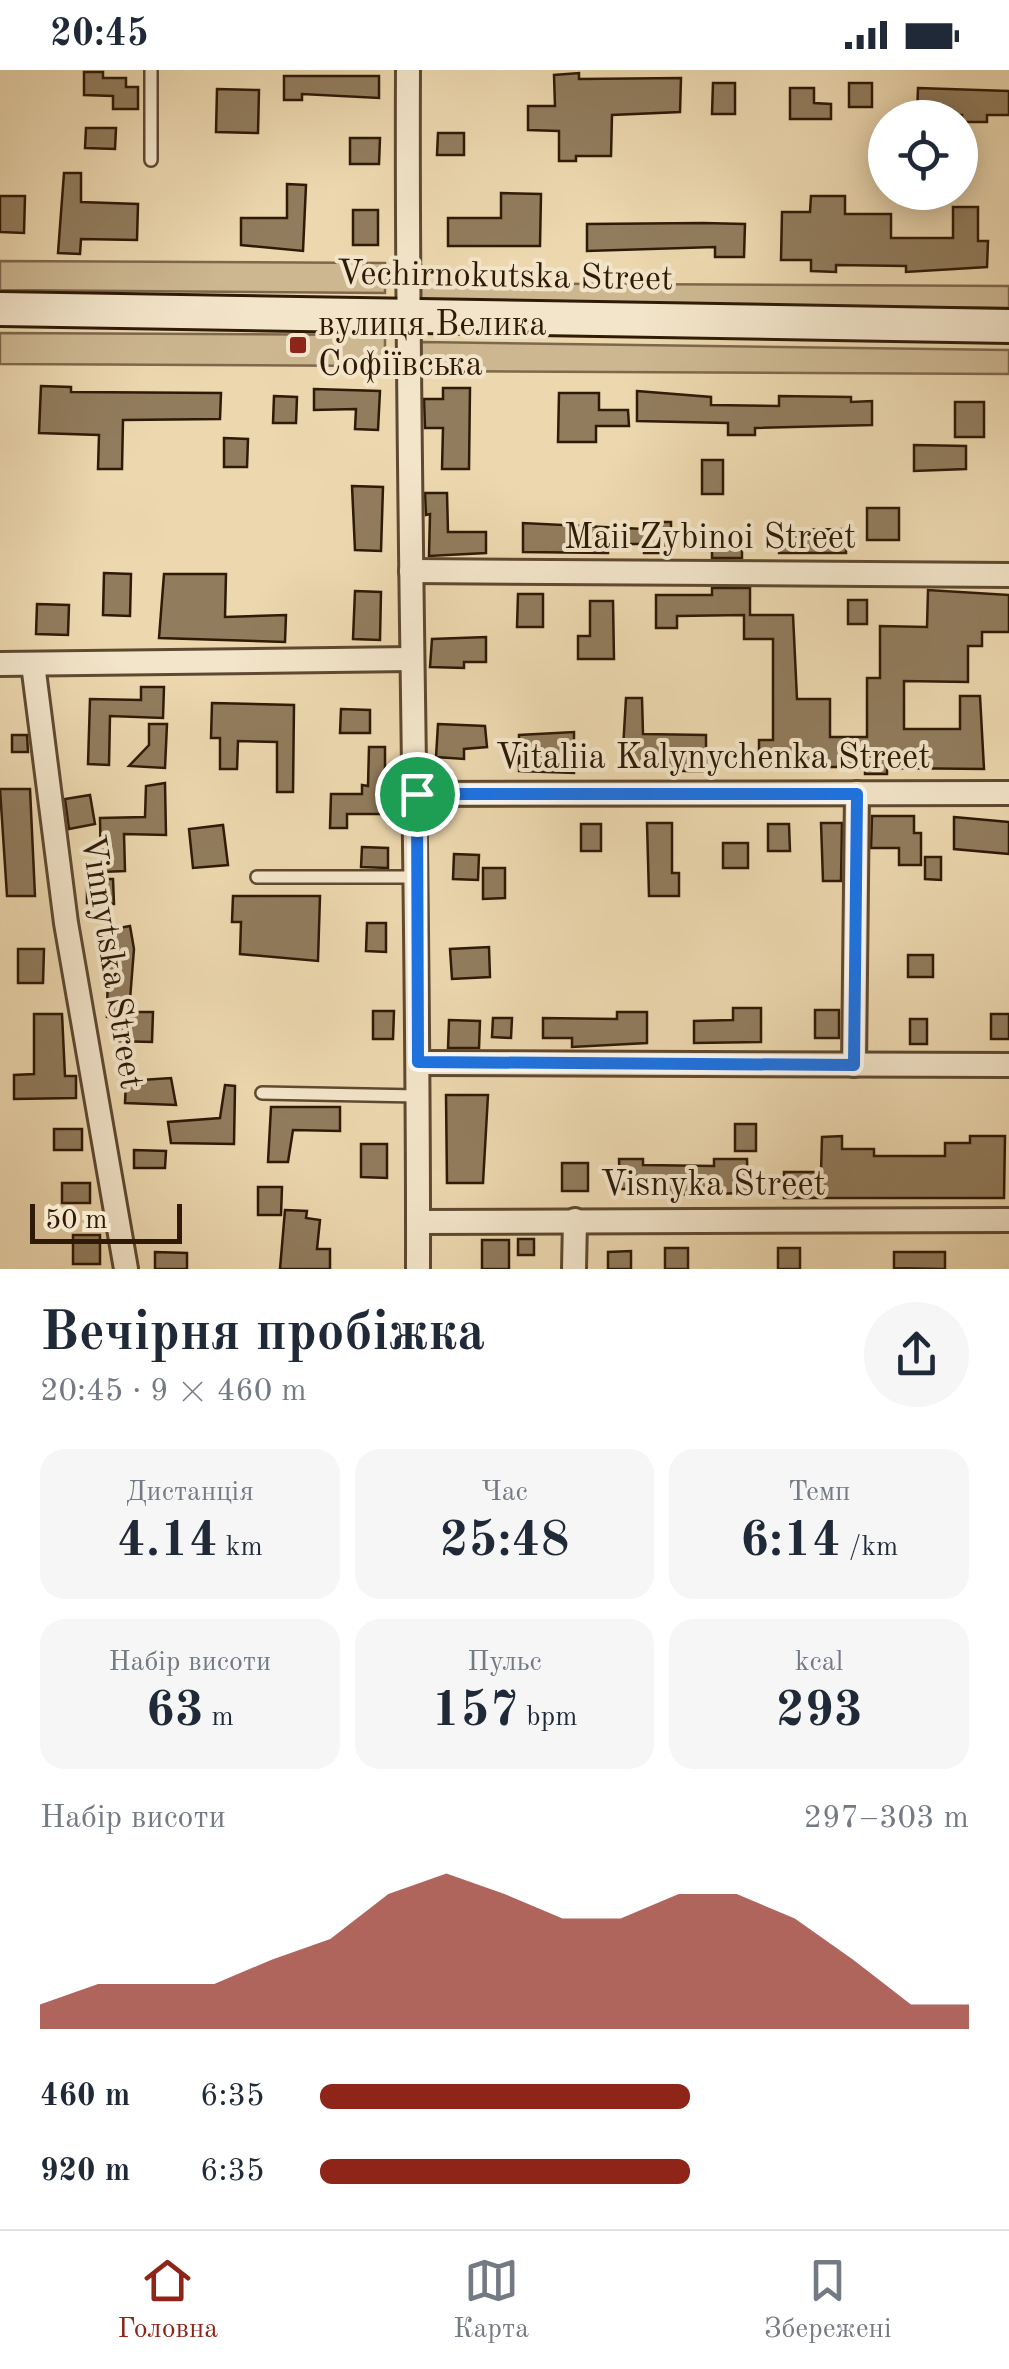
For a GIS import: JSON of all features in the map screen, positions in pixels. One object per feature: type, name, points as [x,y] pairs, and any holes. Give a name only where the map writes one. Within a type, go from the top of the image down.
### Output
[{"type":"street","points":[[408,70],[407,316],[418,877],[418,1269]]},
{"type":"street","name":"Vechirnokutska Street","points":[[0,309],[1009,326]]},
{"type":"street","name":"Maii Zybinoi Street","points":[[411,571],[1009,575]]},
{"type":"street","points":[[0,664],[412,659]]},
{"type":"street","name":"Vinnytska Street","points":[[33,664],[66,923],[126,1269]]},
{"type":"street","name":"Vitaliia Kalynychenka Street","points":[[417,794],[1009,793]]},
{"type":"street","points":[[854,1065],[857,794]]},
{"type":"street","points":[[418,1062],[1009,1065]]},
{"type":"street","points":[[574,1220],[574,1269]]},
{"type":"street","name":"Visnyka Street","points":[[418,1222],[1009,1220]]},
{"type":"lane","points":[[151,70],[152,160]]},
{"type":"lane","points":[[257,878],[418,877]]},
{"type":"lane","points":[[262,1094],[418,1096]]},
{"type":"shaded area","points":[[0,261],[385,263],[385,293],[0,290]]},
{"type":"shaded area","points":[[421,283],[1009,286],[1009,308],[420,302]]},
{"type":"shaded area","points":[[0,333],[385,335],[385,366],[0,364]]},
{"type":"shaded area","points":[[420,342],[1009,350],[1009,374],[420,371]]},
{"type":"building","points":[[84,72],[103,72],[103,78],[126,78],[126,87],[138,87],[138,109],[113,109],[113,96],[84,95]]},
{"type":"building","points":[[579,73],[579,79],[681,78],[680,112],[612,115],[611,156],[576,156],[576,161],[559,161],[559,131],[528,130],[528,106],[555,106],[554,75]]},
{"type":"building","points":[[284,76],[379,76],[379,98],[302,94],[302,100],[284,100]]},
{"type":"building","points":[[713,83],[735,83],[735,114],[712,114]]},
{"type":"building","points":[[849,83],[872,83],[868,107],[849,107]]},
{"type":"building","points":[[790,88],[814,88],[814,103],[831,104],[831,119],[790,119]]},
{"type":"building","points":[[918,88],[1009,91],[1009,115],[987,115],[987,122],[978,122],[978,100],[918,100]]},
{"type":"building","points":[[217,89],[259,90],[258,133],[216,132]]},
{"type":"building","points":[[86,128],[116,128],[115,149],[85,148]]},
{"type":"building","points":[[438,133],[464,133],[464,155],[437,155]]},
{"type":"building","points":[[350,138],[380,138],[379,164],[350,164]]},
{"type":"building","points":[[64,173],[81,173],[81,202],[138,204],[137,240],[81,239],[80,254],[58,253]]},
{"type":"building","points":[[287,184],[306,185],[303,251],[241,245],[241,218],[287,218]]},
{"type":"building","points":[[501,193],[541,194],[540,246],[448,246],[448,218],[501,218]]},
{"type":"building","points":[[0,196],[25,196],[24,233],[0,232]]},
{"type":"building","points":[[811,196],[845,196],[845,214],[891,214],[891,238],[953,238],[953,210],[978,210],[978,241],[988,241],[987,267],[906,272],[906,266],[836,265],[836,272],[811,271],[811,260],[781,260],[782,212],[810,212]]},
{"type":"building","points":[[353,210],[378,210],[378,245],[353,245]]},
{"type":"building","points":[[587,224],[745,224],[744,257],[715,257],[715,247],[587,251]]},
{"type":"building","points":[[41,386],[71,387],[71,392],[221,393],[220,419],[123,420],[122,469],[98,469],[99,435],[39,433]]},
{"type":"building","points":[[443,388],[470,388],[469,469],[442,469],[443,428],[425,428],[424,399],[443,399]]},
{"type":"building","points":[[314,389],[380,391],[378,430],[355,429],[356,409],[314,410]]},
{"type":"building","points":[[637,391],[711,397],[711,405],[779,406],[779,396],[851,397],[851,402],[872,401],[872,425],[755,428],[755,435],[728,435],[728,423],[637,421]]},
{"type":"building","points":[[559,393],[599,393],[599,410],[628,410],[629,426],[596,426],[596,442],[558,442]]},
{"type":"building","points":[[274,396],[297,397],[296,423],[273,423]]},
{"type":"building","points":[[955,402],[984,402],[984,437],[955,437]]},
{"type":"building","points":[[224,438],[248,439],[247,467],[224,467]]},
{"type":"building","points":[[914,445],[966,446],[966,469],[914,471]]},
{"type":"building","points":[[702,460],[723,460],[723,494],[702,494]]},
{"type":"building","points":[[352,486],[383,487],[381,551],[355,550]]},
{"type":"building","points":[[425,493],[447,493],[448,532],[486,532],[486,553],[429,556],[430,514],[426,515]]},
{"type":"building","points":[[867,508],[899,508],[899,540],[867,540]]},
{"type":"building","points":[[644,522],[671,522],[671,553],[644,553],[644,544],[608,544],[608,553],[523,552],[523,523],[644,529]]},
{"type":"building","points":[[846,529],[846,553],[779,553],[779,530]]},
{"type":"building","points":[[712,538],[742,538],[742,558],[712,558]]},
{"type":"building","points":[[104,573],[131,574],[130,616],[103,615]]},
{"type":"building","points":[[164,574],[226,574],[225,617],[286,615],[285,642],[159,638]]},
{"type":"building","points":[[712,588],[750,588],[750,615],[793,615],[797,699],[830,699],[830,737],[867,737],[867,678],[880,678],[880,626],[927,627],[928,590],[1009,595],[1009,632],[982,632],[982,646],[968,646],[968,682],[904,681],[904,729],[960,729],[960,696],[980,696],[984,769],[887,768],[887,774],[865,774],[865,767],[805,767],[805,761],[759,761],[759,740],[773,740],[773,639],[744,639],[744,615],[677,616],[677,628],[656,628],[656,595],[712,595]]},
{"type":"building","points":[[355,591],[381,592],[380,640],[353,639]]},
{"type":"building","points":[[518,594],[543,594],[543,627],[517,627]]},
{"type":"building","points":[[848,600],[867,600],[867,624],[848,624]]},
{"type":"building","points":[[590,601],[613,601],[614,659],[578,659],[578,636],[590,636]]},
{"type":"building","points":[[37,604],[69,605],[68,635],[36,634]]},
{"type":"building","points":[[486,637],[486,662],[464,662],[464,668],[430,667],[432,639]]},
{"type":"building","points":[[141,687],[164,687],[163,718],[110,716],[109,765],[88,764],[90,699],[141,700]]},
{"type":"building","points":[[626,698],[642,698],[643,734],[706,735],[706,771],[676,771],[677,766],[622,766]]},
{"type":"building","points":[[212,703],[294,705],[293,792],[277,792],[277,742],[238,741],[237,769],[220,769],[220,738],[211,738]]},
{"type":"building","points":[[341,709],[370,710],[370,733],[340,733]]},
{"type":"building","points":[[149,724],[167,724],[165,768],[129,766],[149,745]]},
{"type":"building","points":[[438,724],[485,726],[487,747],[464,749],[464,759],[436,757]]},
{"type":"building","points":[[574,732],[574,773],[519,771],[519,735]]},
{"type":"building","points":[[12,735],[27,735],[28,752],[12,752]]},
{"type":"building","points":[[369,747],[385,747],[385,814],[347,814],[347,828],[330,828],[331,794],[362,794],[362,785],[368,786]]},
{"type":"building","points":[[165,783],[166,835],[124,834],[125,871],[101,872],[100,818],[145,817],[146,786]]},
{"type":"building","points":[[0,789],[30,789],[35,896],[7,896]]},
{"type":"building","points":[[90,795],[95,824],[69,829],[65,799]]},
{"type":"building","points":[[872,816],[914,816],[914,833],[921,833],[921,865],[899,865],[899,848],[871,848]]},
{"type":"building","points":[[954,817],[1009,822],[1009,854],[954,849]]},
{"type":"building","points":[[647,823],[672,823],[672,873],[679,873],[679,896],[649,896]]},
{"type":"building","points":[[821,823],[842,823],[841,881],[823,881]]},
{"type":"building","points":[[581,824],[601,824],[601,851],[581,851]]},
{"type":"building","points":[[768,824],[789,824],[790,851],[768,851]]},
{"type":"building","points":[[223,825],[228,865],[193,868],[189,829]]},
{"type":"building","points":[[723,843],[748,843],[748,868],[723,868]]},
{"type":"building","points":[[362,847],[388,848],[388,868],[361,867]]},
{"type":"building","points":[[454,854],[479,855],[478,880],[453,879]]},
{"type":"building","points":[[925,857],[941,857],[941,880],[925,879]]},
{"type":"building","points":[[483,868],[505,868],[505,898],[483,899]]},
{"type":"building","points":[[87,879],[113,879],[114,904],[87,903]]},
{"type":"building","points":[[233,896],[320,896],[318,961],[240,954],[241,922],[232,922]]},
{"type":"building","points":[[367,923],[386,923],[386,952],[366,951]]},
{"type":"building","points":[[130,926],[134,949],[129,1012],[153,1012],[152,1042],[114,1041],[115,1018],[107,1017],[108,960],[113,960],[108,930]]},
{"type":"building","points":[[489,947],[490,977],[452,979],[450,949]]},
{"type":"building","points":[[18,949],[44,949],[43,983],[18,983]]},
{"type":"building","points":[[908,955],[933,955],[933,977],[908,977]]},
{"type":"building","points":[[733,1008],[761,1008],[761,1042],[694,1043],[694,1021],[733,1020]]},
{"type":"building","points":[[815,1010],[839,1010],[839,1038],[815,1038]]},
{"type":"building","points":[[373,1011],[394,1011],[393,1039],[373,1039]]},
{"type":"building","points":[[617,1012],[647,1012],[647,1043],[572,1047],[572,1038],[543,1038],[543,1018],[617,1019]]},
{"type":"building","points":[[34,1014],[62,1014],[65,1076],[76,1076],[76,1098],[14,1099],[14,1075],[34,1074]]},
{"type":"building","points":[[991,1014],[1009,1014],[1009,1039],[991,1039]]},
{"type":"building","points":[[493,1018],[512,1018],[511,1038],[492,1037]]},
{"type":"building","points":[[910,1019],[927,1019],[927,1044],[910,1044]]},
{"type":"building","points":[[449,1020],[480,1021],[479,1048],[448,1048]]},
{"type":"building","points":[[171,1078],[176,1105],[125,1103],[126,1081]]},
{"type":"building","points":[[225,1085],[235,1086],[234,1144],[171,1143],[168,1122],[220,1118]]},
{"type":"building","points":[[446,1095],[488,1095],[483,1183],[447,1183]]},
{"type":"building","points":[[271,1107],[340,1107],[340,1131],[293,1130],[288,1162],[268,1162]]},
{"type":"building","points":[[735,1124],[756,1124],[756,1151],[735,1151]]},
{"type":"building","points":[[54,1129],[82,1129],[82,1150],[54,1150]]},
{"type":"building","points":[[842,1136],[842,1149],[874,1149],[874,1156],[945,1156],[945,1143],[970,1143],[970,1136],[1005,1136],[1004,1198],[784,1198],[784,1172],[821,1172],[822,1137]]},
{"type":"building","points":[[361,1144],[387,1144],[387,1178],[361,1177]]},
{"type":"building","points":[[134,1150],[166,1151],[165,1168],[134,1168]]},
{"type":"building","points":[[619,1159],[643,1159],[643,1165],[714,1166],[714,1159],[747,1159],[748,1193],[666,1195],[666,1189],[620,1189]]},
{"type":"building","points":[[562,1163],[588,1163],[588,1191],[562,1191]]},
{"type":"building","points":[[62,1183],[90,1183],[90,1203],[62,1203]]},
{"type":"building","points":[[258,1187],[282,1187],[281,1215],[258,1215]]},
{"type":"building","points":[[285,1210],[307,1211],[306,1218],[320,1220],[317,1249],[330,1249],[330,1269],[280,1269]]},
{"type":"building","points":[[73,1235],[100,1235],[100,1264],[73,1264]]},
{"type":"building","points":[[518,1239],[534,1239],[534,1255],[518,1255]]},
{"type":"building","points":[[482,1240],[509,1240],[509,1269],[482,1269]]},
{"type":"building","points":[[665,1248],[688,1248],[688,1269],[665,1269]]},
{"type":"building","points":[[778,1248],[800,1248],[800,1269],[778,1269]]},
{"type":"building","points":[[631,1251],[631,1269],[608,1269],[608,1252]]},
{"type":"building","points":[[155,1252],[187,1253],[187,1269],[155,1269]]},
{"type":"building","points":[[894,1252],[945,1252],[945,1269],[894,1268]]},
{"type":"place","name":"вулиця Велика Софіївська","points":[[298,345]]},
{"type":"route","points":[[417,794],[857,794],[854,1065],[418,1062],[417,794]]}]
